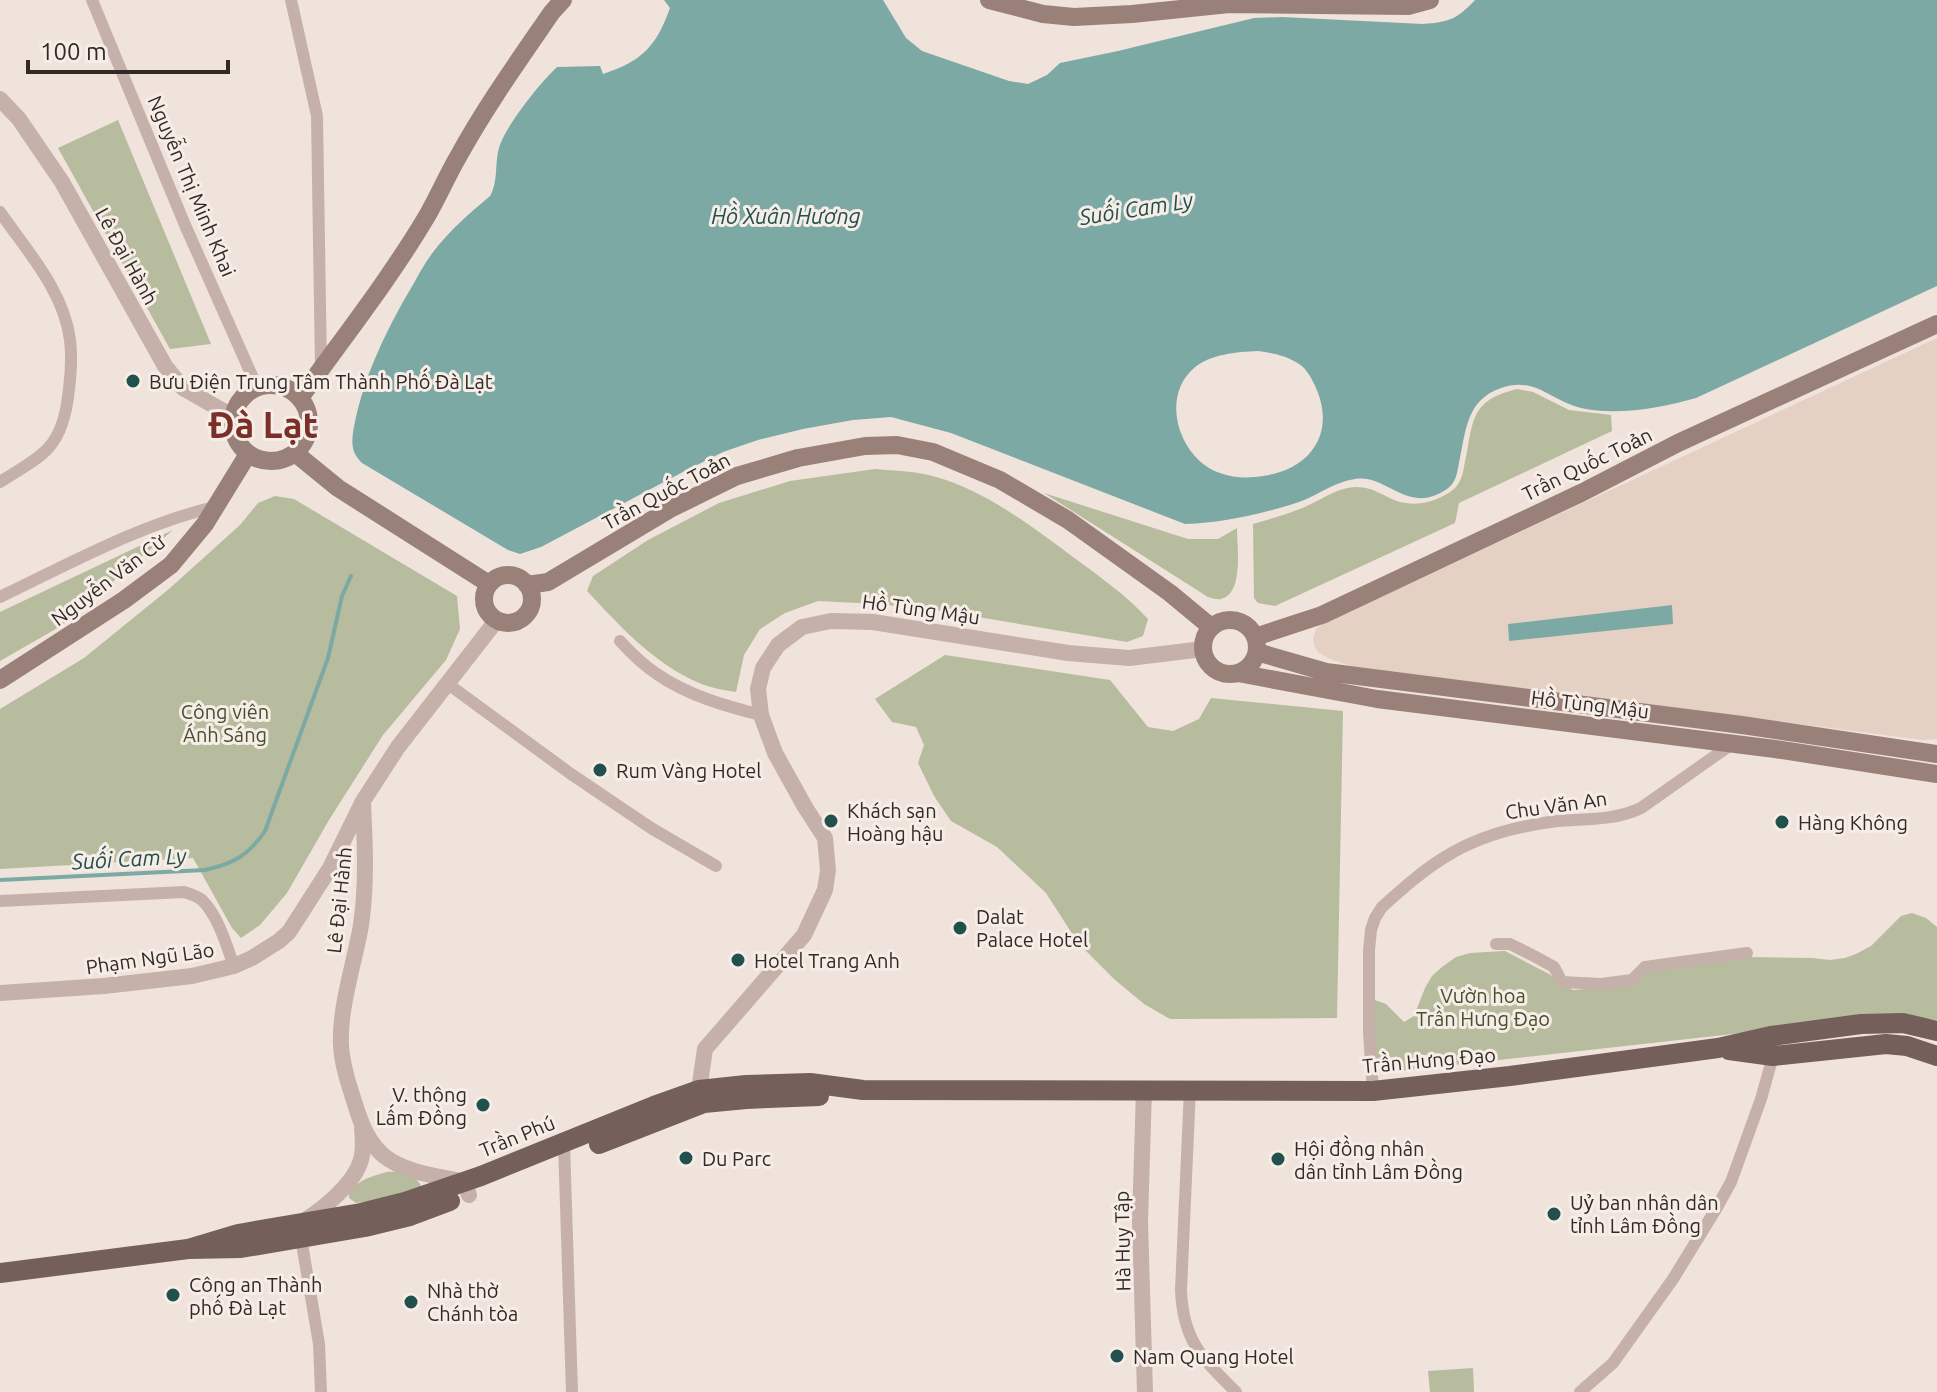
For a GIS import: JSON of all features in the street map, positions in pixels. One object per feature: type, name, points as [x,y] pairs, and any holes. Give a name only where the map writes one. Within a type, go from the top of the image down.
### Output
[{"type":"main road","points":[[300,398],[353,329],[393,269],[427,216],[489,104],[563,0]]},
{"type":"main road","points":[[998,1],[1043,14],[1074,17],[1229,4],[1408,6],[1430,0]]},
{"type":"main road","name":"Trần Quốc Toản","points":[[1256,644],[1581,493],[1678,443],[1937,324]]},
{"type":"main road","points":[[268,385],[291,390],[300,398],[309,420],[308,432],[295,453],[284,459],[260,460],[240,447],[232,427],[232,416],[241,398],[257,387],[268,385]]},
{"type":"main road","name":"Trần Quốc Toản","points":[[527,585],[548,582],[670,509],[737,476],[798,458],[865,446],[897,445],[933,452],[1000,480],[1068,520],[1170,593],[1211,627]]},
{"type":"main road","points":[[295,453],[338,488],[489,584]]},
{"type":"main road","name":"Nguyễn Văn Cừ","points":[[0,680],[124,600],[171,565],[218,506],[248,454]]},
{"type":"main road","points":[[509,575],[527,585],[532,598],[528,612],[517,622],[503,623],[490,616],[484,604],[489,584],[509,575]]},
{"type":"main road","points":[[1226,620],[1243,623],[1250,629],[1256,644],[1250,665],[1231,674],[1217,671],[1207,661],[1203,649],[1211,627],[1226,620]]},
{"type":"main road","name":"Hồ Tùng Mậu","points":[[1256,644],[1326,672],[1742,725],[1937,754]]},
{"type":"main road","name":"Hồ Tùng Mậu","points":[[1238,673],[1377,699],[1775,749],[1937,774]]},
{"type":"main road","points":[[1732,744],[1742,725]]},
{"type":"main road","name":"Trần Hưng Đạo","points":[[1772,1046],[1888,1022],[1937,1031]]},
{"type":"main road","name":"Trần Hưng Đạo","points":[[1144,1089],[1373,1091],[1718,1048],[1886,1044],[1907,1046],[1937,1056]]},
{"type":"main road","name":"Trần Phú","points":[[0,1273],[188,1249],[238,1234],[300,1231],[467,1188],[564,1151],[654,1106],[746,1085],[810,1083],[863,1090],[1144,1089]]},
{"type":"street","name":"Nguyễn Thị Minh Khai","points":[[92,0],[185,225],[257,387]]},
{"type":"street","points":[[291,0],[317,116],[321,368]]},
{"type":"street","name":"Lê Đại Hành","points":[[0,99],[19,119],[62,182],[165,366],[183,388],[232,416]]},
{"type":"street","points":[[0,212],[51,286],[62,308],[71,342],[68,396],[60,432],[48,449],[0,482]]},
{"type":"street","points":[[0,597],[115,542],[186,513],[218,506]]},
{"type":"street","points":[[363,801],[398,747],[496,621]]},
{"type":"street","name":"Hồ Tùng Mậu","points":[[701,1096],[705,1049],[804,935],[825,890],[828,870],[825,838],[775,753],[761,715],[758,689],[763,668],[778,645],[802,627],[831,621],[873,622],[1068,653],[1129,658],[1203,649]]},
{"type":"street","points":[[620,641],[636,658],[668,681],[703,698],[761,715]]},
{"type":"street","points":[[448,684],[583,782],[651,828],[716,866]]},
{"type":"street","name":"Chu Văn An","points":[[1373,1091],[1369,950],[1371,930],[1382,907],[1442,859],[1463,847],[1494,835],[1548,822],[1627,814],[1641,808],[1732,744]]},
{"type":"street","name":"Lê Đại Hành","points":[[363,801],[365,876],[361,925],[341,1044],[347,1080],[362,1127],[373,1145],[387,1158],[401,1166],[467,1188]]},
{"type":"street","name":"Phạm Ngũ Lão","points":[[0,993],[192,976],[234,966],[266,950],[289,932],[330,868],[363,801]]},
{"type":"street","points":[[0,901],[184,892],[201,900],[210,911],[234,966]]},
{"type":"street","points":[[1496,944],[1510,944],[1554,967],[1562,982],[1601,984],[1632,980],[1645,967],[1747,953]]},
{"type":"street","points":[[1580,1392],[1613,1363],[1673,1279],[1731,1182],[1761,1099],[1772,1046]]},
{"type":"street","name":"Hà Huy Tập","points":[[1144,1089],[1140,1222],[1145,1392]]},
{"type":"street","points":[[1190,1089],[1182,1313],[1196,1348],[1236,1392]]},
{"type":"street","name":"Lê Đại Hành","points":[[300,1231],[337,1195],[360,1165],[362,1127]]},
{"type":"street","points":[[564,1151],[572,1392]]},
{"type":"street","points":[[300,1231],[319,1344],[321,1392]]},
{"type":"green space","points":[[118,120],[211,344],[170,349],[58,148]]},
{"type":"green space","points":[[1517,389],[1533,392],[1569,410],[1611,415],[1612,431],[1459,503],[1455,523],[1275,606],[1258,603],[1254,598],[1253,524],[1297,510],[1350,487],[1368,488],[1404,503],[1427,502],[1441,497],[1454,489],[1461,479],[1472,427],[1481,408],[1489,400]]},
{"type":"green space","points":[[875,469],[914,472],[955,483],[1008,511],[1131,602],[1148,619],[1143,636],[1127,642],[936,610],[818,601],[785,613],[760,629],[744,655],[736,692],[699,683],[652,655],[587,591],[593,576],[648,540],[719,503],[790,481]]},
{"type":"green space","points":[[1044,493],[1188,539],[1218,539],[1237,528],[1238,568],[1233,588],[1221,599],[1208,597]]},
{"type":"green space","name":"Công viên Ánh Sáng","points":[[275,496],[294,499],[457,596],[460,629],[446,660],[383,735],[287,893],[260,925],[241,938],[232,928],[193,858],[0,869],[0,709],[84,658],[169,589],[240,525],[258,503]]},
{"type":"green space","points":[[173,530],[61,626],[0,661],[0,612]]},
{"type":"green space","points":[[945,655],[1110,680],[1148,727],[1173,731],[1199,719],[1211,698],[1343,711],[1337,1018],[1170,1019],[1144,1004],[1114,979],[1078,943],[1046,893],[997,847],[951,821],[934,796],[918,763],[924,745],[916,727],[892,722],[875,699]]},
{"type":"green space","name":"Vườn hoa Trần Hưng Đạo","points":[[1912,913],[1926,918],[1937,927],[1937,1020],[1886,1017],[1375,1072],[1375,1000],[1386,1004],[1404,1022],[1414,1016],[1432,976],[1456,957],[1505,951],[1573,990],[1625,986],[1647,971],[1745,957],[1845,958],[1871,946],[1901,916]]},
{"type":"green space","points":[[387,1172],[409,1175],[418,1181],[423,1191],[356,1203],[349,1198],[349,1192],[357,1184]]},
{"type":"green space","points":[[1473,1368],[1474,1392],[1430,1392],[1428,1371]]},
{"type":"shaded area","points":[[1937,338],[1937,739],[1923,740],[1351,666],[1330,659],[1318,652],[1314,645],[1316,629],[1323,624]]},
{"type":"water","name":"Hồ Xuân Hương","points":[[664,0],[883,0],[906,38],[922,51],[1009,81],[1028,84],[1047,75],[1060,63],[1254,18],[1423,24],[1452,18],[1475,0],[1937,0],[1937,286],[1683,402],[1639,410],[1609,411],[1570,405],[1524,385],[1513,385],[1489,393],[1474,409],[1466,428],[1454,481],[1450,487],[1433,496],[1409,496],[1378,482],[1355,479],[1271,510],[1228,520],[1185,524],[951,433],[891,417],[803,429],[723,452],[541,547],[520,554],[508,550],[362,463],[354,452],[352,440],[361,399],[388,331],[426,263],[453,229],[490,196],[495,184],[500,145],[534,93],[557,67],[600,66],[603,74],[638,58],[653,43],[670,8]],"holes":[[[1258,351],[1289,358],[1307,371],[1321,404],[1321,432],[1308,455],[1284,470],[1251,477],[1220,473],[1206,466],[1185,442],[1176,411],[1178,395],[1183,381],[1201,363],[1224,355]]]},
{"type":"water","points":[[1672,605],[1673,624],[1509,641],[1508,624]]},
{"type":"waterway","name":"Suối Cam Ly","points":[[0,880],[205,870],[224,865],[253,846],[265,831],[328,658],[342,596],[351,576]]},
{"type":"place","name":"Bưu Điện Trung Tâm Thành Phố Đà Lạt","points":[[133,381]]},
{"type":"place","name":"Rum Vàng Hotel","points":[[600,770]]},
{"type":"place","name":"Khách sạn Hoàng hậu","points":[[831,821]]},
{"type":"place","name":"Hàng Không","points":[[1782,822]]},
{"type":"place","name":"Dalat Palace Hotel","points":[[960,928]]},
{"type":"place","name":"Hotel Trang Anh","points":[[738,960]]},
{"type":"place","name":"V. thông Lấm Đồng","points":[[483,1105]]},
{"type":"place","name":"Du Parc","points":[[686,1158]]},
{"type":"place","name":"Hội đồng nhân dân tỉnh Lâm Đồng","points":[[1278,1159]]},
{"type":"place","name":"Uỷ ban nhân dân tỉnh Lâm Đồng","points":[[1554,1214]]},
{"type":"place","name":"Công an Thành phố Đà Lạt","points":[[173,1295]]},
{"type":"place","name":"Nhà thờ Chánh tòa","points":[[411,1302]]},
{"type":"place","name":"Nam Quang Hotel","points":[[1117,1356]]},
{"type":"district","name":"Đà Lạt","points":[[263,424]]}]
